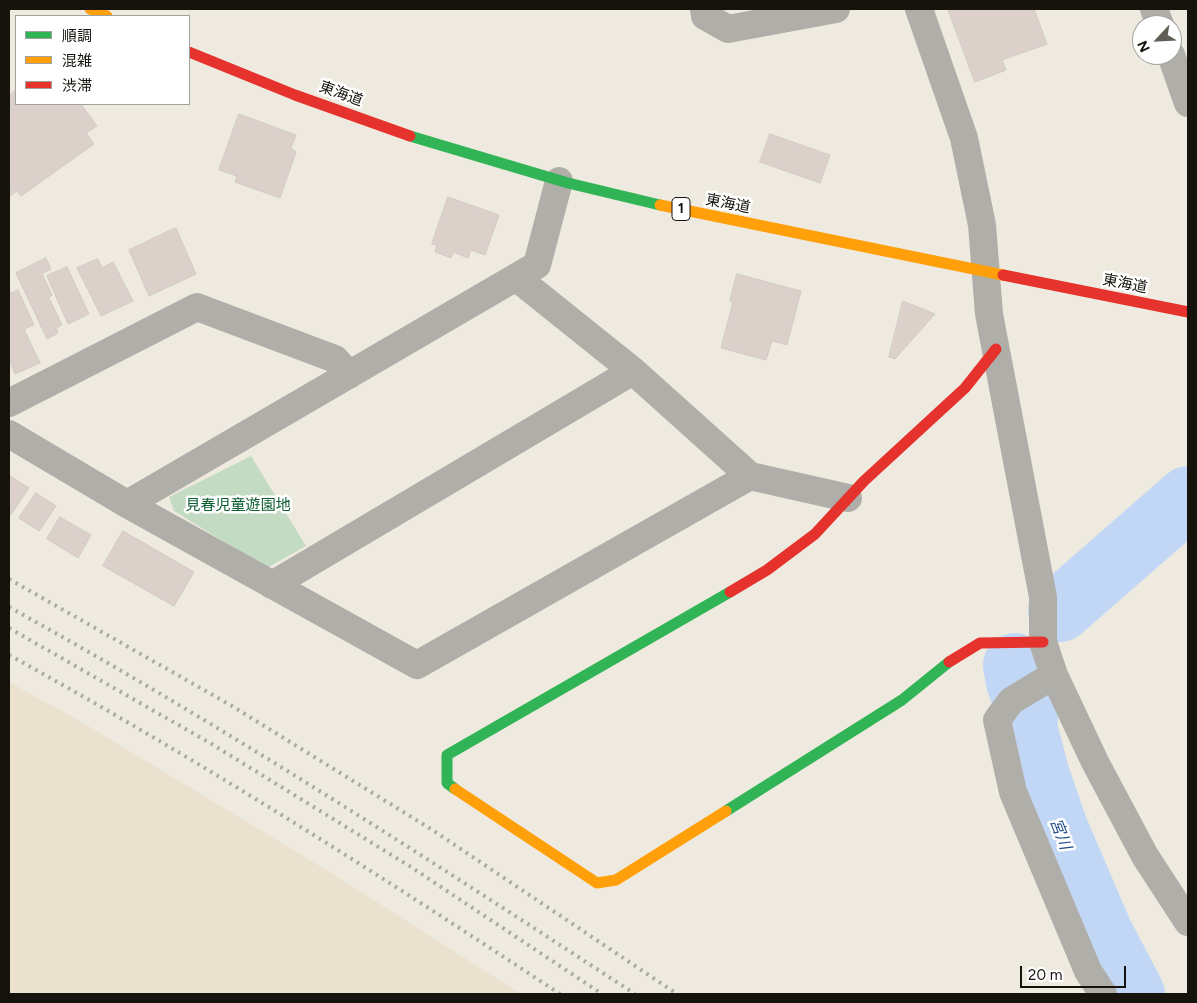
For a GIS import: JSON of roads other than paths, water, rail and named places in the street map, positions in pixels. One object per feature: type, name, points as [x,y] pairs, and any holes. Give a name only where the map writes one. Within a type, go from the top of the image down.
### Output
[{"type":"main road","points":[[90,9],[105,15]]},
{"type":"main road","name":"東海道","points":[[190,52],[232,70],[360,117],[509,168],[623,198],[1188,312]]},
{"type":"main road","points":[[996,348],[965,388],[848,498],[816,534],[767,570],[447,755],[447,783],[597,883],[616,880],[902,700],[950,660],[980,643],[1043,642]]},
{"type":"street","points":[[704,9],[706,16],[728,29],[836,9]]},
{"type":"street","points":[[919,9],[964,138],[982,225],[989,314],[1043,597],[1045,681],[1095,762],[1145,856],[1188,922]]},
{"type":"street","points":[[1175,65],[1188,102]]},
{"type":"street","points":[[127,504],[538,265],[559,181]]},
{"type":"street","points":[[517,278],[633,371],[750,476],[848,498]]},
{"type":"street","points":[[9,403],[197,307],[335,359],[349,375]]},
{"type":"street","points":[[272,585],[633,371]]},
{"type":"street","points":[[9,434],[127,504],[417,664],[750,476]]},
{"type":"street","points":[[1045,681],[1011,701],[997,720],[1013,792],[1088,971],[1103,994]]},
{"type":"waterway","name":"宮川","points":[[1060,610],[1188,498]]},
{"type":"waterway","name":"宮川","points":[[1015,665],[1018,682],[1027,707],[1025,727],[1038,776],[1056,828],[1101,933],[1133,994]]},
{"type":"railway","points":[[9,579],[232,706],[434,831],[677,994]]},
{"type":"railway","points":[[9,607],[248,746],[404,844],[635,994]]},
{"type":"railway","points":[[9,628],[210,743],[411,867],[602,994]]},
{"type":"railway","points":[[9,655],[150,735],[288,819],[425,905],[560,994]]},
{"type":"park label","name":"見春児童遊園地","points":[[238,506]]}]
